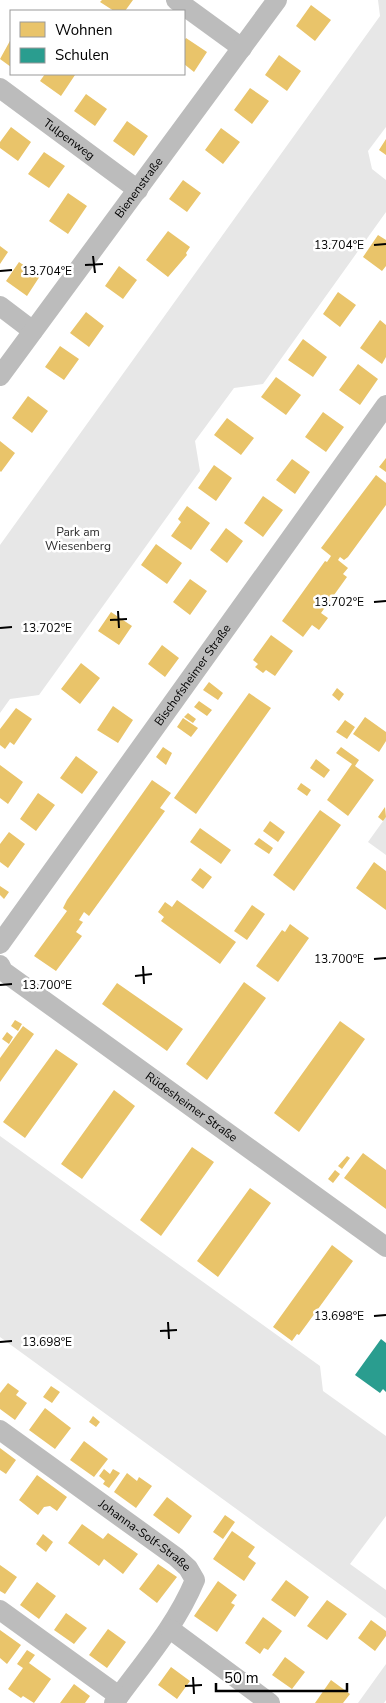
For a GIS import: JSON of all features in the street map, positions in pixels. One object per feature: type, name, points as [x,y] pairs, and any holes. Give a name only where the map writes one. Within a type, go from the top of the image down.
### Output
[{"type":"street","points":[[176,0],[242,48]]},
{"type":"street","name":"Bienenstraße","points":[[0,376],[277,0]]},
{"type":"street","name":"Tulpenweg","points":[[0,88],[138,190]]},
{"type":"street","points":[[0,306],[33,331]]},
{"type":"street","name":"Bischofsheimer Straße","points":[[0,944],[386,405]]},
{"type":"street","name":"Rüdesheimer Straße","points":[[0,964],[2,971],[196,1108],[386,1247]]},
{"type":"street","name":"Johanna-Solf-Straße","points":[[0,1430],[176,1557],[188,1568],[195,1580],[170,1629],[116,1700],[0,1610]]},
{"type":"street","points":[[170,1629],[270,1703]]},
{"type":"green space","name":"Park am Wiesenberg","points":[[378,0],[386,0],[386,127],[368,151],[372,169],[386,180],[386,212],[263,384],[234,388],[195,441],[200,471],[39,695],[10,699],[0,713],[0,545],[380,16]]},
{"type":"green space","points":[[386,817],[386,855],[368,842]]},
{"type":"green space","points":[[0,1136],[320,1366],[323,1391],[386,1436],[386,1516],[350,1564],[386,1590],[386,1618],[0,1337]]},
{"type":"green space","points":[[386,1664],[386,1700],[384,1703],[358,1703]]},
{"type":"building: Wohnen","points":[[102,0],[133,0],[126,10],[112,10],[100,2]]},
{"type":"building: Wohnen","points":[[311,5],[331,20],[315,41],[296,26]]},
{"type":"building: Wohnen","points":[[186,38],[207,52],[194,72],[185,65]]},
{"type":"building: Wohnen","points":[[10,41],[10,66],[0,59]]},
{"type":"building: Wohnen","points":[[279,55],[301,71],[287,91],[265,75]]},
{"type":"building: Wohnen","points":[[44,75],[75,75],[61,96],[40,81]]},
{"type":"building: Wohnen","points":[[250,88],[269,101],[252,124],[234,110]]},
{"type":"building: Wohnen","points":[[86,94],[107,109],[95,126],[74,111]]},
{"type":"building: Wohnen","points":[[127,121],[148,136],[134,156],[113,141]]},
{"type":"building: Wohnen","points":[[11,127],[31,142],[18,161],[0,148],[0,142]]},
{"type":"building: Wohnen","points":[[221,128],[240,142],[223,164],[205,150]]},
{"type":"building: Wohnen","points":[[386,139],[386,155],[379,150]]},
{"type":"building: Wohnen","points":[[44,152],[65,166],[49,188],[28,174]]},
{"type":"building: Wohnen","points":[[183,180],[201,193],[187,212],[169,199]]},
{"type":"building: Wohnen","points":[[68,193],[87,206],[68,234],[49,221]]},
{"type":"building: Wohnen","points":[[168,231],[190,247],[186,253],[187,255],[168,277],[146,260]]},
{"type":"building: Wohnen","points":[[378,235],[386,240],[386,266],[382,271],[363,257]]},
{"type":"building: Wohnen","points":[[0,246],[8,252],[0,264]]},
{"type":"building: Wohnen","points":[[19,262],[40,276],[27,296],[6,281]]},
{"type":"building: Wohnen","points":[[119,266],[137,280],[123,299],[105,286]]},
{"type":"building: Wohnen","points":[[338,292],[356,305],[340,327],[323,314]]},
{"type":"building: Wohnen","points":[[86,312],[104,326],[89,347],[70,333]]},
{"type":"building: Wohnen","points":[[380,320],[386,325],[386,357],[382,364],[360,348]]},
{"type":"building: Wohnen","points":[[303,339],[327,357],[313,377],[288,360]]},
{"type":"building: Wohnen","points":[[60,346],[79,359],[64,380],[45,367]]},
{"type":"building: Wohnen","points":[[358,364],[378,379],[360,405],[339,390]]},
{"type":"building: Wohnen","points":[[276,377],[301,395],[286,415],[261,397]]},
{"type":"building: Wohnen","points":[[28,396],[48,411],[32,433],[12,418]]},
{"type":"building: Wohnen","points":[[323,412],[344,427],[326,452],[305,437]]},
{"type":"building: Wohnen","points":[[227,418],[254,438],[241,455],[214,435]]},
{"type":"building: Wohnen","points":[[0,441],[15,453],[1,472],[0,471]]},
{"type":"building: Wohnen","points":[[386,458],[386,472],[379,467]]},
{"type":"building: Wohnen","points":[[292,459],[310,472],[295,494],[276,480]]},
{"type":"building: Wohnen","points":[[214,465],[232,478],[216,501],[198,488]]},
{"type":"building: Wohnen","points":[[376,475],[386,483],[386,505],[348,557],[344,560],[340,557],[338,560],[348,568],[343,574],[347,577],[321,613],[328,618],[319,630],[312,625],[303,637],[282,621],[325,561],[327,562],[331,556],[321,548]]},
{"type":"building: Wohnen","points":[[263,496],[283,510],[263,537],[244,523]]},
{"type":"building: Wohnen","points":[[187,506],[210,523],[191,550],[171,536],[181,522],[178,519]]},
{"type":"building: Wohnen","points":[[226,528],[243,541],[227,563],[210,550]]},
{"type":"building: Wohnen","points":[[156,544],[182,563],[167,584],[141,565]]},
{"type":"building: Wohnen","points":[[190,579],[207,591],[190,615],[173,602]]},
{"type":"building: Wohnen","points":[[111,612],[132,626],[119,645],[98,631]]},
{"type":"building: Wohnen","points":[[271,635],[293,651],[275,676],[266,670],[263,673],[255,667],[258,664],[253,660]]},
{"type":"building: Wohnen","points":[[162,645],[179,658],[165,677],[148,664]]},
{"type":"building: Wohnen","points":[[81,663],[100,678],[80,704],[61,689]]},
{"type":"building: Wohnen","points":[[209,682],[223,693],[218,700],[203,690]]},
{"type":"building: Wohnen","points":[[337,688],[344,694],[339,701],[332,695]]},
{"type":"building: Wohnen","points":[[249,693],[271,708],[196,814],[174,798]]},
{"type":"building: Wohnen","points":[[199,701],[212,710],[207,716],[194,707]]},
{"type":"building: Wohnen","points":[[113,706],[133,720],[118,743],[97,730]]},
{"type":"building: Wohnen","points":[[16,708],[32,719],[14,745],[10,742],[5,749],[0,745],[0,729]]},
{"type":"building: Wohnen","points":[[188,713],[196,719],[193,723],[184,717]]},
{"type":"building: Wohnen","points":[[365,717],[386,732],[386,741],[379,752],[353,734]]},
{"type":"building: Wohnen","points":[[183,718],[198,728],[191,737],[177,727]]},
{"type":"building: Wohnen","points":[[345,720],[355,727],[347,739],[336,732]]},
{"type":"building: Wohnen","points":[[163,747],[172,753],[166,765],[156,757]]},
{"type":"building: Wohnen","points":[[341,747],[359,760],[355,766],[374,780],[348,816],[327,800],[352,764],[336,753]]},
{"type":"building: Wohnen","points":[[76,756],[98,772],[82,794],[60,778]]},
{"type":"building: Wohnen","points":[[316,759],[330,770],[324,778],[310,768]]},
{"type":"building: Wohnen","points":[[0,765],[23,782],[8,804],[0,798]]},
{"type":"building: Wohnen","points":[[152,780],[171,793],[160,808],[165,811],[89,916],[84,912],[79,920],[83,922],[76,932],[82,936],[56,971],[34,956],[67,911],[63,908],[67,900]]},
{"type":"building: Wohnen","points":[[301,783],[311,790],[307,796],[297,789]]},
{"type":"building: Wohnen","points":[[38,793],[55,805],[36,831],[20,819]]},
{"type":"building: Wohnen","points":[[385,807],[386,817],[383,821],[378,817]]},
{"type":"building: Wohnen","points":[[320,810],[341,825],[294,891],[273,875]]},
{"type":"building: Wohnen","points":[[270,821],[285,832],[278,842],[263,831]]},
{"type":"building: Wohnen","points":[[200,828],[231,850],[221,864],[190,842]]},
{"type":"building: Wohnen","points":[[9,832],[25,844],[8,868],[0,862],[0,844]]},
{"type":"building: Wohnen","points":[[259,838],[273,848],[269,854],[254,844]]},
{"type":"building: Wohnen","points":[[374,862],[386,871],[386,910],[356,888]]},
{"type":"building: Wohnen","points":[[200,868],[212,877],[203,889],[191,880]]},
{"type":"building: Wohnen","points":[[0,886],[9,892],[4,899],[0,895]]},
{"type":"building: Wohnen","points":[[177,900],[236,942],[220,964],[161,921],[164,917],[158,912],[165,902],[172,907]]},
{"type":"building: Wohnen","points":[[252,905],[265,914],[247,940],[234,931]]},
{"type":"building: Wohnen","points":[[290,924],[309,938],[278,982],[256,966],[282,930],[285,932]]},
{"type":"building: Wohnen","points":[[244,982],[266,998],[207,1080],[186,1064]]},
{"type":"building: Wohnen","points":[[117,983],[183,1029],[167,1051],[102,1004]]},
{"type":"building: Wohnen","points":[[15,1020],[22,1024],[18,1031],[11,1026]]},
{"type":"building: Wohnen","points":[[340,1021],[365,1039],[299,1132],[274,1113]]},
{"type":"building: Wohnen","points":[[23,1026],[34,1034],[0,1082],[0,1058]]},
{"type":"building: Wohnen","points":[[7,1032],[13,1037],[9,1044],[2,1039]]},
{"type":"building: Wohnen","points":[[56,1049],[78,1064],[25,1138],[3,1122]]},
{"type":"building: Wohnen","points":[[114,1090],[135,1106],[82,1179],[61,1164]]},
{"type":"building: Wohnen","points":[[192,1147],[214,1162],[161,1236],[140,1220]]},
{"type":"building: Wohnen","points":[[363,1153],[386,1170],[386,1209],[344,1178]]},
{"type":"building: Wohnen","points":[[347,1156],[350,1158],[342,1169],[338,1166]]},
{"type":"building: Wohnen","points":[[335,1170],[340,1174],[333,1183],[328,1179]]},
{"type":"building: Wohnen","points":[[250,1188],[271,1203],[218,1277],[197,1261]]},
{"type":"building: Wohnen","points":[[332,1245],[353,1261],[299,1335],[297,1334],[292,1341],[273,1327]]},
{"type":"building: Wohnen","points":[[8,1383],[19,1391],[16,1395],[27,1403],[15,1420],[0,1409],[0,1393]]},
{"type":"building: Wohnen","points":[[51,1386],[60,1392],[52,1403],[43,1397]]},
{"type":"building: Wohnen","points":[[45,1408],[71,1428],[55,1449],[29,1430]]},
{"type":"building: Wohnen","points":[[93,1416],[100,1422],[96,1427],[89,1422]]},
{"type":"building: Wohnen","points":[[84,1441],[108,1459],[94,1477],[70,1460]]},
{"type":"building: Wohnen","points":[[0,1448],[16,1460],[6,1474],[0,1470]]},
{"type":"building: Wohnen","points":[[104,1469],[110,1474],[113,1469],[120,1473],[109,1488],[103,1484],[105,1481],[99,1476]]},
{"type":"building: Wohnen","points":[[127,1473],[137,1481],[139,1477],[152,1486],[136,1508],[114,1492]]},
{"type":"building: Wohnen","points":[[37,1475],[67,1497],[57,1511],[50,1506],[44,1507],[38,1515],[19,1500]]},
{"type":"building: Wohnen","points":[[167,1497],[192,1516],[179,1534],[153,1515]]},
{"type":"building: Wohnen","points":[[225,1515],[235,1522],[223,1539],[213,1532]]},
{"type":"building: Wohnen","points":[[82,1524],[103,1539],[108,1533],[138,1554],[123,1574],[104,1559],[99,1566],[68,1543]]},
{"type":"building: Wohnen","points":[[232,1531],[255,1547],[248,1557],[256,1563],[244,1581],[213,1559]]},
{"type":"building: Wohnen","points":[[43,1534],[53,1542],[46,1552],[36,1544]]},
{"type":"building: Wohnen","points":[[158,1564],[177,1577],[157,1603],[139,1589]]},
{"type":"building: Wohnen","points":[[0,1565],[17,1577],[5,1594],[0,1591]]},
{"type":"building: Wohnen","points":[[286,1580],[309,1597],[295,1617],[271,1600]]},
{"type":"building: Wohnen","points":[[218,1581],[237,1595],[231,1603],[235,1605],[217,1632],[194,1616]]},
{"type":"building: Wohnen","points":[[37,1582],[56,1596],[39,1619],[20,1605]]},
{"type":"building: Wohnen","points":[[327,1600],[347,1614],[327,1640],[307,1626]]},
{"type":"building: Wohnen","points":[[66,1613],[87,1628],[74,1644],[54,1630]]},
{"type":"building: Wohnen","points":[[263,1617],[282,1631],[268,1650],[264,1648],[260,1654],[245,1643]]},
{"type":"building: Wohnen","points":[[371,1620],[386,1631],[386,1636],[375,1651],[358,1638]]},
{"type":"building: Wohnen","points":[[108,1629],[126,1642],[107,1668],[89,1655]]},
{"type":"building: Wohnen","points":[[0,1630],[21,1645],[7,1664],[0,1658]]},
{"type":"building: Wohnen","points":[[27,1650],[35,1655],[29,1663],[51,1679],[34,1703],[23,1696],[21,1698],[8,1689],[23,1668],[17,1664]]},
{"type":"building: Wohnen","points":[[285,1657],[305,1672],[292,1689],[272,1675]]},
{"type":"building: Wohnen","points":[[171,1667],[190,1681],[177,1699],[158,1685]]},
{"type":"building: Wohnen","points":[[331,1680],[350,1694],[343,1703],[315,1703]]},
{"type":"building: Wohnen","points":[[74,1684],[90,1696],[85,1703],[60,1703]]},
{"type":"building: Schulen","points":[[381,1339],[386,1343],[386,1392],[383,1389],[380,1393],[355,1375]]}]
